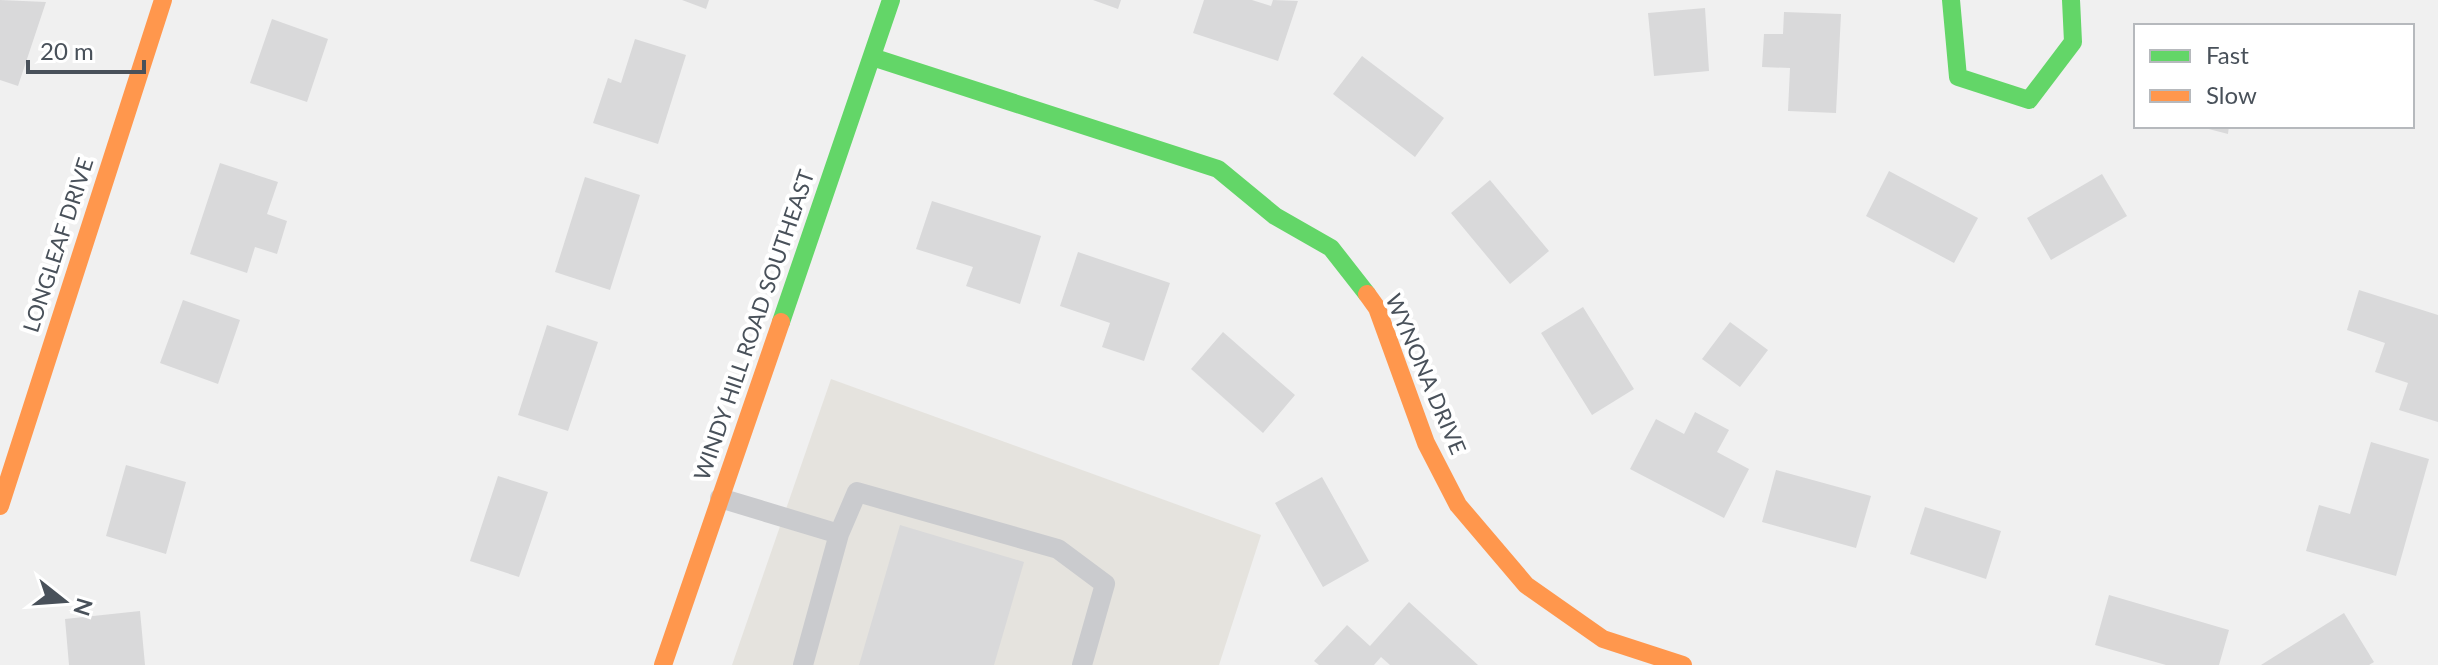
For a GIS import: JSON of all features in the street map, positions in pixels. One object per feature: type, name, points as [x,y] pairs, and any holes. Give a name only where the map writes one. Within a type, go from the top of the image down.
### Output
[{"type":"street","name":"LONGLEAF DRIVE","points":[[0,506],[163,0]]},
{"type":"street","name":"WINDY HILL ROAD SOUTHEAST","points":[[663,665],[891,0]]},
{"type":"street","points":[[1951,0],[1958,77],[2029,100],[2073,42],[2071,0]]},
{"type":"street","name":"WYNONA DRIVE","points":[[872,57],[1218,169],[1275,216],[1331,248],[1377,308],[1426,443],[1458,505],[1526,585],[1603,639],[1683,665]]},
{"type":"lane","points":[[803,665],[839,534],[857,492],[1058,549],[1105,584],[1082,665]]},
{"type":"lane","points":[[720,498],[839,534]]},
{"type":"shaded area","points":[[831,379],[1261,535],[1219,665],[732,665]]},
{"type":"building","points":[[0,0],[46,2],[18,86],[0,80]]},
{"type":"building","points":[[682,0],[709,0],[706,9]]},
{"type":"building","points":[[1093,0],[1121,0],[1118,9]]},
{"type":"building","points":[[1204,0],[1252,0],[1271,6],[1273,0],[1298,1],[1278,61],[1193,33]]},
{"type":"building","points":[[1705,8],[1709,71],[1654,76],[1648,13]]},
{"type":"building","points":[[1784,12],[1841,14],[1836,113],[1788,111],[1790,68],[1762,67],[1764,34],[1783,34]]},
{"type":"building","points":[[272,19],[328,39],[307,102],[250,83]]},
{"type":"building","points":[[635,39],[686,55],[658,144],[593,123],[608,78],[621,83]]},
{"type":"building","points":[[1362,56],[1444,118],[1415,157],[1333,94]]},
{"type":"building","points":[[2205,128],[2229,128],[2228,134]]},
{"type":"building","points":[[220,163],[278,182],[267,214],[287,221],[277,254],[255,247],[247,273],[190,254]]},
{"type":"building","points":[[1889,171],[1978,218],[1954,263],[1866,216]]},
{"type":"building","points":[[2102,174],[2127,216],[2051,260],[2027,218]]},
{"type":"building","points":[[585,177],[640,195],[610,290],[555,272]]},
{"type":"building","points":[[1490,180],[1549,251],[1510,284],[1451,213]]},
{"type":"building","points":[[932,201],[1041,236],[1020,304],[966,286],[973,267],[916,249]]},
{"type":"building","points":[[1078,252],[1170,283],[1144,361],[1102,347],[1110,323],[1060,306]]},
{"type":"building","points":[[2359,290],[2438,315],[2438,422],[2399,410],[2408,383],[2375,372],[2385,343],[2347,330]]},
{"type":"building","points":[[183,300],[240,320],[218,384],[160,363]]},
{"type":"building","points":[[1583,307],[1634,389],[1592,415],[1541,333]]},
{"type":"building","points":[[1730,322],[1768,350],[1740,387],[1702,359]]},
{"type":"building","points":[[547,325],[598,342],[568,431],[518,415]]},
{"type":"building","points":[[1223,332],[1295,395],[1263,433],[1191,369]]},
{"type":"building","points":[[1695,412],[1729,430],[1717,452],[1749,469],[1724,518],[1630,469],[1656,419],[1684,434]]},
{"type":"building","points":[[2371,442],[2429,459],[2396,576],[2306,551],[2319,505],[2350,514]]},
{"type":"building","points":[[126,465],[186,482],[166,554],[106,536]]},
{"type":"building","points":[[1776,470],[1871,496],[1856,548],[1762,522]]},
{"type":"building","points":[[498,476],[548,492],[519,577],[470,561]]},
{"type":"building","points":[[1322,477],[1369,561],[1323,587],[1275,503]]},
{"type":"building","points":[[1925,507],[2001,531],[1986,579],[1910,554]]},
{"type":"building","points":[[900,525],[1024,562],[994,665],[859,665]]},
{"type":"building","points":[[2109,595],[2229,630],[2219,665],[2166,665],[2095,645]]},
{"type":"building","points":[[1409,602],[1478,665],[1390,665],[1381,657],[1374,665],[1319,665],[1314,661],[1347,625],[1370,646]]},
{"type":"building","points":[[140,611],[145,665],[69,665],[65,619]]},
{"type":"building","points":[[2344,613],[2374,662],[2369,665],[2261,665]]},
{"type":"traffic: fast","points":[[781,322],[891,0]]},
{"type":"traffic: fast","points":[[1951,0],[1958,77],[2029,100],[2073,42],[2071,0]]},
{"type":"traffic: fast","points":[[872,57],[1218,169],[1275,216],[1331,248],[1367,294]]},
{"type":"traffic: slow","points":[[0,506],[163,0]]},
{"type":"traffic: slow","points":[[1367,294],[1377,308],[1426,443],[1458,505],[1526,585],[1603,639],[1683,665]]},
{"type":"traffic: slow","points":[[663,665],[781,322]]}]
